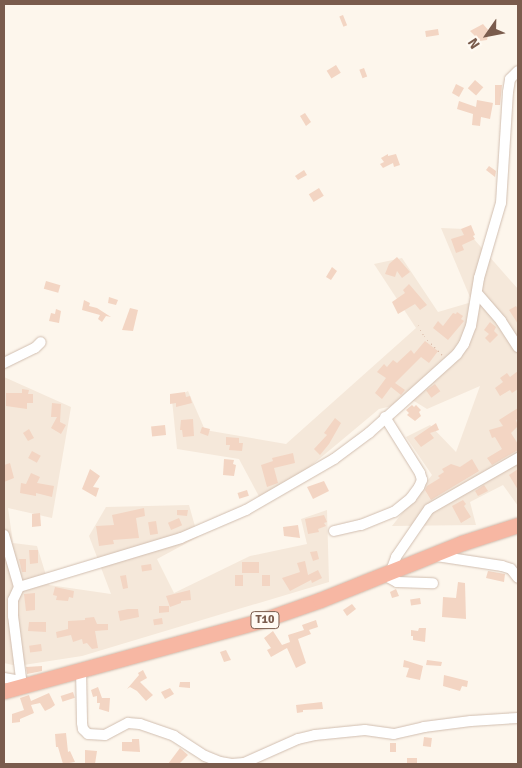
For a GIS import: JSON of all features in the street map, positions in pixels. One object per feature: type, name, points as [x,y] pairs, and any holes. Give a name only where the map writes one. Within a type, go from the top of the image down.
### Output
[{"type":"highway","name":"T10","points":[[4,691],[21,684],[263,620],[327,598],[429,555],[518,525]]},
{"type":"street","points":[[19,588],[176,540],[238,514],[328,464],[457,354],[468,335],[501,203],[508,92],[510,79],[518,71]]},
{"type":"street","points":[[477,293],[501,321],[518,347]]},
{"type":"street","points":[[4,363],[35,348],[41,342]]},
{"type":"street","points":[[334,531],[361,525],[394,512],[411,498],[419,487],[422,480],[420,473],[385,417]]},
{"type":"street","points":[[433,583],[397,582],[387,573],[429,509],[518,458]]},
{"type":"street","points":[[4,535],[19,588],[13,600],[13,616],[21,684],[4,678]]},
{"type":"street","points":[[429,555],[507,567],[518,578]]},
{"type":"street","points":[[81,668],[82,723],[83,729],[88,734],[105,735],[128,723],[140,724],[174,736],[205,756],[232,764],[244,762],[298,739],[315,735],[365,730],[394,734],[424,727],[518,718]]},
{"type":"path","points":[[418,325],[424,336],[448,363]]},
{"type":"shaded area","points":[[441,228],[465,229],[518,289],[518,506],[503,485],[470,502],[476,525],[392,526],[432,475],[406,437],[430,425],[456,452],[480,386],[427,409],[414,401],[379,409],[276,495],[262,502],[239,459],[177,449],[172,400],[188,391],[205,430],[286,444],[416,328],[374,264],[402,258],[438,312],[472,302]]},
{"type":"shaded area","points":[[4,377],[71,407],[52,518],[8,508],[13,543],[37,546],[49,585],[111,594],[89,536],[106,507],[189,505],[198,537],[157,559],[174,593],[250,556],[307,544],[301,519],[327,510],[329,582],[82,656],[17,666],[4,663]]},
{"type":"building","points":[[343,15],[347,25],[343,27],[339,16]]},
{"type":"building","points":[[483,24],[489,31],[487,40],[480,41],[470,31]]},
{"type":"building","points":[[438,29],[439,35],[426,37],[425,31]]},
{"type":"building","points":[[336,65],[341,73],[331,78],[327,71]]},
{"type":"building","points":[[364,68],[367,76],[363,78],[359,70]]},
{"type":"building","points":[[475,80],[483,87],[476,96],[468,88]]},
{"type":"building","points":[[456,84],[464,88],[459,97],[452,93]]},
{"type":"building","points":[[495,85],[502,85],[500,105],[495,105]]},
{"type":"building","points":[[477,100],[493,103],[490,119],[481,117],[480,126],[472,125],[473,114],[457,109],[459,101],[476,107]]},
{"type":"building","points":[[305,113],[311,122],[306,126],[300,116]]},
{"type":"building","points":[[388,154],[388,156],[396,154],[400,165],[394,167],[393,163],[383,168],[380,164],[384,162],[381,158]]},
{"type":"building","points":[[489,166],[496,171],[495,177],[486,170]]},
{"type":"building","points":[[304,170],[307,175],[298,180],[295,176]]},
{"type":"building","points":[[319,188],[324,196],[314,202],[309,194]]},
{"type":"building","points":[[471,225],[475,239],[462,245],[464,250],[456,253],[451,239],[464,235],[461,229]]},
{"type":"building","points":[[397,257],[410,272],[402,278],[397,271],[395,277],[385,274],[389,264]]},
{"type":"building","points":[[332,267],[337,271],[331,280],[326,277]]},
{"type":"building","points":[[46,281],[60,285],[58,293],[44,289]]},
{"type":"building","points":[[409,284],[427,305],[420,310],[415,304],[398,314],[392,302],[405,293],[403,290]]},
{"type":"building","points":[[109,297],[118,300],[116,305],[108,303]]},
{"type":"building","points":[[84,300],[90,303],[89,306],[97,308],[111,317],[106,316],[102,322],[98,319],[100,315],[82,310]]},
{"type":"building","points":[[516,306],[518,309],[518,324],[509,310]]},
{"type":"building","points":[[130,308],[138,310],[133,331],[122,330]]},
{"type":"building","points":[[56,309],[61,311],[59,323],[49,321],[51,313],[55,314]]},
{"type":"building","points":[[457,312],[463,316],[461,319],[464,321],[448,340],[433,328],[438,321],[443,326],[453,313],[456,314]]},
{"type":"building","points":[[490,322],[496,327],[494,331],[498,335],[490,343],[485,338],[489,334],[484,330]]},
{"type":"building","points":[[425,341],[438,351],[429,363],[421,357],[395,383],[405,390],[401,395],[391,387],[382,399],[375,393],[386,378],[377,372],[384,364],[387,367],[393,360],[397,363],[411,350],[414,354]]},
{"type":"building","points":[[518,371],[518,389],[512,393],[510,390],[500,396],[495,388],[503,382],[500,378],[507,373],[510,377]]},
{"type":"building","points":[[435,384],[440,391],[431,398],[426,390]]},
{"type":"building","points":[[22,389],[29,390],[28,394],[33,394],[33,403],[27,403],[27,409],[6,406],[6,393],[22,393]]},
{"type":"building","points":[[185,392],[186,397],[190,396],[192,403],[176,407],[176,403],[170,404],[170,394]]},
{"type":"building","points":[[52,403],[61,404],[60,422],[66,425],[61,434],[51,428],[57,417],[51,417]]},
{"type":"building","points":[[412,405],[414,407],[416,405],[421,410],[419,412],[421,416],[415,421],[407,415],[409,413],[406,410]]},
{"type":"building","points":[[518,408],[518,419],[516,420],[518,426],[511,433],[518,444],[518,450],[492,465],[487,458],[502,449],[495,437],[492,438],[489,430],[503,426],[499,420]]},
{"type":"building","points":[[335,418],[341,423],[320,455],[314,449],[327,435],[324,433]]},
{"type":"building","points":[[193,419],[194,436],[183,437],[182,430],[180,430],[181,420]]},
{"type":"building","points":[[436,423],[439,430],[430,433],[434,438],[421,447],[414,438]]},
{"type":"building","points":[[165,425],[166,435],[152,436],[151,426]]},
{"type":"building","points":[[202,427],[210,429],[208,436],[200,433]]},
{"type":"building","points":[[29,429],[34,438],[28,441],[23,433]]},
{"type":"building","points":[[226,437],[239,438],[239,443],[243,443],[242,451],[229,450],[230,445],[226,445]]},
{"type":"building","points":[[32,451],[41,456],[37,463],[28,458]]},
{"type":"building","points":[[293,453],[295,463],[274,468],[278,483],[267,487],[261,465],[273,461],[272,458]]},
{"type":"building","points":[[224,459],[234,460],[233,464],[236,465],[234,476],[223,475]]},
{"type":"building","points":[[472,459],[479,471],[431,500],[425,490],[427,486],[440,478],[438,476],[444,472],[442,469],[451,464],[460,467]]},
{"type":"building","points":[[10,463],[14,478],[4,482],[4,465]]},
{"type":"building","points":[[90,469],[100,476],[93,487],[99,488],[96,497],[82,489]]},
{"type":"building","points":[[518,469],[518,490],[509,475]]},
{"type":"building","points":[[31,473],[40,477],[37,483],[54,486],[52,497],[36,493],[36,496],[20,493],[21,483],[26,484]]},
{"type":"building","points":[[324,481],[329,491],[313,499],[307,487]]},
{"type":"building","points":[[484,485],[488,491],[478,496],[475,491]]},
{"type":"building","points":[[247,490],[249,496],[239,499],[237,493]]},
{"type":"building","points":[[463,500],[466,504],[464,506],[471,517],[461,523],[452,506]]},
{"type":"building","points":[[144,508],[145,516],[136,518],[139,538],[113,540],[114,544],[99,546],[96,526],[114,525],[112,515]]},
{"type":"building","points":[[177,510],[188,510],[187,516],[177,515]]},
{"type":"building","points":[[40,513],[41,526],[32,527],[32,514]]},
{"type":"building","points":[[324,515],[327,522],[324,523],[326,526],[318,529],[319,532],[308,534],[305,519]]},
{"type":"building","points":[[179,518],[182,525],[171,530],[168,523]]},
{"type":"building","points":[[156,521],[158,534],[150,535],[148,522]]},
{"type":"building","points":[[298,525],[300,538],[284,536],[283,527]]},
{"type":"building","points":[[29,550],[38,550],[38,563],[30,564]]},
{"type":"building","points":[[317,551],[319,559],[313,561],[310,552]]},
{"type":"building","points":[[19,559],[26,559],[26,572],[22,572]]},
{"type":"building","points":[[305,561],[308,575],[318,570],[322,578],[312,583],[311,580],[290,591],[282,578],[300,572],[297,563]]},
{"type":"building","points":[[242,562],[259,562],[259,573],[242,573]]},
{"type":"building","points":[[151,564],[152,570],[142,571],[141,566]]},
{"type":"building","points":[[488,571],[505,574],[504,582],[486,578]]},
{"type":"building","points":[[126,575],[128,588],[123,589],[120,576]]},
{"type":"building","points":[[235,575],[243,575],[243,586],[235,586]]},
{"type":"building","points":[[262,575],[270,575],[270,586],[262,586]]},
{"type":"building","points":[[458,582],[465,583],[466,619],[442,617],[443,597],[456,598]]},
{"type":"building","points":[[55,587],[74,591],[73,598],[69,597],[68,601],[56,600],[57,596],[53,595]]},
{"type":"building","points":[[396,589],[399,596],[392,598],[390,592]]},
{"type":"building","points":[[190,590],[191,600],[181,601],[181,603],[170,607],[166,596]]},
{"type":"building","points":[[35,593],[35,610],[26,611],[24,594]]},
{"type":"building","points":[[420,598],[421,604],[411,605],[410,600]]},
{"type":"building","points":[[352,604],[356,609],[347,616],[343,610]]},
{"type":"building","points":[[159,606],[169,606],[169,612],[159,613]]},
{"type":"building","points":[[138,609],[139,617],[120,621],[118,611]]},
{"type":"building","points":[[94,617],[97,624],[108,624],[108,630],[95,631],[98,648],[92,649],[87,643],[83,644],[82,639],[73,642],[71,635],[57,638],[56,632],[68,629],[68,621],[85,620],[85,618]]},
{"type":"building","points":[[162,618],[163,624],[154,625],[153,619]]},
{"type":"building","points":[[316,620],[318,627],[309,630],[311,634],[298,639],[306,663],[296,668],[287,648],[271,657],[267,650],[271,648],[264,638],[273,631],[282,645],[290,642],[288,635],[304,630],[302,625]]},
{"type":"building","points":[[29,622],[46,622],[46,632],[28,631]]},
{"type":"building","points":[[419,628],[426,628],[425,642],[413,640],[413,636],[411,636],[411,630],[418,631]]},
{"type":"building","points":[[41,644],[42,651],[30,653],[29,646]]},
{"type":"building","points":[[226,650],[231,660],[224,662],[220,652]]},
{"type":"building","points":[[404,660],[423,666],[420,680],[406,677],[409,668],[403,667]]},
{"type":"building","points":[[427,660],[442,662],[441,666],[426,665]]},
{"type":"building","points":[[42,666],[42,671],[27,674],[26,667]]},
{"type":"building","points":[[143,670],[147,678],[140,682],[153,695],[146,701],[137,691],[130,687],[127,689],[139,675],[138,673]]},
{"type":"building","points":[[444,675],[468,681],[467,687],[462,686],[460,691],[443,686]]},
{"type":"building","points":[[180,682],[190,682],[190,688],[179,687]]},
{"type":"building","points":[[98,687],[102,698],[110,698],[109,712],[99,709],[100,703],[97,703],[97,696],[93,697],[91,690]]},
{"type":"building","points":[[170,688],[174,694],[165,699],[161,692]]},
{"type":"building","points":[[73,692],[75,698],[62,702],[61,696]]},
{"type":"building","points":[[49,693],[55,705],[45,711],[40,703],[31,705],[34,713],[20,719],[20,722],[12,723],[12,714],[24,710],[20,698],[29,695],[31,701]]},
{"type":"building","points":[[322,702],[323,709],[303,710],[303,712],[297,713],[296,705]]},
{"type":"building","points":[[66,733],[68,752],[70,751],[75,762],[63,764],[58,747],[56,747],[55,734]]},
{"type":"building","points":[[424,737],[432,738],[431,747],[423,746]]},
{"type":"building","points":[[132,739],[139,739],[140,752],[122,751],[122,742],[132,742]]},
{"type":"building","points":[[390,743],[396,743],[396,752],[390,752]]},
{"type":"building","points":[[180,748],[188,755],[179,764],[168,764]]},
{"type":"building","points":[[85,750],[97,751],[95,764],[85,764]]},
{"type":"building","points":[[407,758],[417,758],[417,764],[407,764]]}]
